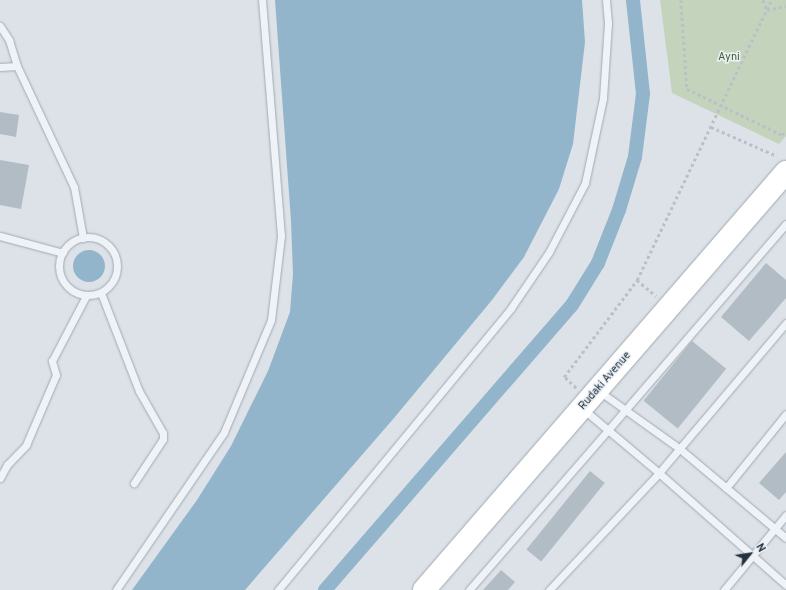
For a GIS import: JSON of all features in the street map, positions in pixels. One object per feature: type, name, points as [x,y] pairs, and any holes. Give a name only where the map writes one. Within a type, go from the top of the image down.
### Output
[{"type":"highway","name":"Rudaki Avenue","points":[[424,590],[585,396],[782,164]]},
{"type":"lane","points":[[116,590],[224,432],[271,320],[281,236],[262,0]]},
{"type":"lane","points":[[278,590],[510,308],[549,252],[585,183],[604,98],[608,23],[606,0]]},
{"type":"lane","points":[[0,26],[9,40],[17,66],[74,187],[83,238]]},
{"type":"lane","points":[[0,67],[17,66]]},
{"type":"lane","points":[[469,590],[608,430],[624,409],[786,224]]},
{"type":"lane","points":[[0,236],[63,253]]},
{"type":"lane","points":[[90,237],[104,242],[114,253],[117,268],[112,283],[101,293],[86,296],[72,291],[62,279],[58,264],[63,253],[75,240],[90,237]]},
{"type":"lane","points":[[101,293],[139,391],[162,427],[163,434],[134,483]]},
{"type":"lane","points":[[0,478],[7,465],[26,445],[56,375],[52,361],[86,296]]},
{"type":"lane","points":[[549,590],[660,473],[786,323]]},
{"type":"lane","points":[[585,396],[624,409],[680,449],[786,538]]},
{"type":"lane","points":[[585,396],[608,430],[660,473],[786,585]]},
{"type":"lane","points":[[726,488],[786,414]]},
{"type":"lane","points":[[724,590],[786,515]]},
{"type":"path","points":[[681,0],[687,89],[721,104],[782,135],[786,130]]},
{"type":"path","points":[[763,0],[767,10]]},
{"type":"path","points":[[585,396],[564,377],[637,280],[771,0]]},
{"type":"path","points":[[767,10],[786,6]]},
{"type":"path","points":[[711,127],[782,164]]},
{"type":"path","points":[[637,280],[656,296]]},
{"type":"green space","name":"Ayni","points":[[660,0],[786,0],[786,136],[779,144],[672,93]]},
{"type":"water","points":[[275,0],[582,0],[585,42],[573,144],[559,189],[524,257],[492,300],[394,418],[245,590],[132,590],[197,500],[231,446],[268,371],[290,312],[293,274],[291,221]]},
{"type":"water","points":[[86,250],[92,250],[101,254],[105,266],[101,278],[92,282],[86,282],[77,278],[73,269],[73,263],[77,254]]},
{"type":"building","points":[[0,112],[19,115],[16,137],[0,134]]},
{"type":"building","points":[[0,160],[29,165],[21,209],[0,205]]},
{"type":"building","points":[[766,263],[786,280],[786,298],[749,341],[721,317]]},
{"type":"building","points":[[692,341],[726,369],[678,429],[644,401]]},
{"type":"building","points":[[786,452],[786,492],[779,500],[759,483]]},
{"type":"building","points":[[590,471],[605,483],[541,561],[526,549]]},
{"type":"building","points":[[501,570],[515,582],[508,590],[483,590]]},
{"type":"waterway","points":[[325,590],[572,305],[598,263],[619,210],[635,157],[643,94],[633,0]]}]
